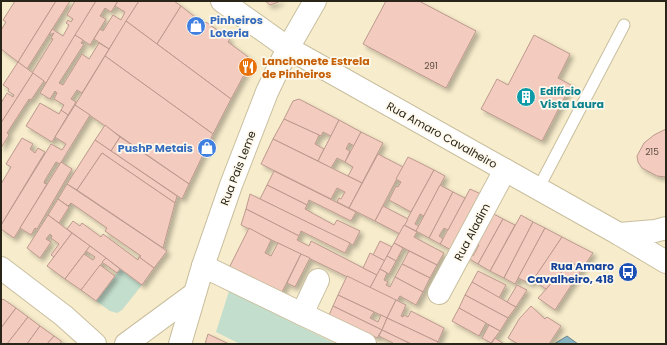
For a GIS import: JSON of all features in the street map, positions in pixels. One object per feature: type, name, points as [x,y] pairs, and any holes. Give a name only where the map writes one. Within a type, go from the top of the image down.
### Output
[{"type":"street","name":"Rua Amaro Cavalheiro","points":[[222,1],[288,48],[619,234],[666,262]]},
{"type":"street","name":"Rua Pais Leme","points":[[180,344],[202,266],[267,92],[288,48],[315,1]]},
{"type":"street","name":"Rua Aladim","points":[[439,293],[505,170]]},
{"type":"street","points":[[619,234],[655,231],[666,228]]},
{"type":"street","points":[[202,266],[365,344]]},
{"type":"street","points":[[1,268],[64,316],[95,344]]},
{"type":"street","points":[[302,314],[318,280]]},
{"type":"street","points":[[126,344],[194,294]]},
{"type":"lane","points":[[538,189],[624,25]]},
{"type":"green space","points":[[120,269],[142,285],[122,310],[117,313],[110,311],[96,301]]},
{"type":"green space","points":[[229,291],[336,344],[240,344],[216,332]]},
{"type":"water","points":[[567,336],[578,344],[554,344]]},
{"type":"building","points":[[15,1],[56,1],[18,62],[1,49],[1,30],[6,22],[3,20]]},
{"type":"building","points":[[56,1],[70,1],[27,69],[18,62]]},
{"type":"building","points":[[75,1],[96,1],[46,83],[32,73],[53,39],[51,38],[54,33],[49,35],[52,29],[63,36],[69,25],[66,23],[68,20],[71,22],[73,19],[67,15]]},
{"type":"building","points":[[96,1],[118,1],[111,12],[105,8],[100,16],[106,19],[90,45],[75,35]]},
{"type":"building","points":[[118,1],[139,1],[109,49],[94,39],[100,29],[103,31],[113,15],[121,20],[125,12],[115,6]]},
{"type":"building","points":[[139,1],[174,1],[181,6],[157,44],[126,21]]},
{"type":"building","points":[[265,1],[281,1],[270,5]]},
{"type":"building","points":[[386,1],[419,1],[476,31],[446,88],[363,44]]},
{"type":"building","points":[[181,6],[204,24],[206,22],[230,39],[228,42],[250,59],[250,64],[231,99],[157,44]]},
{"type":"building","points":[[126,21],[231,99],[213,134],[105,56]]},
{"type":"building","points":[[75,35],[83,40],[81,43],[84,44],[59,83],[63,85],[82,54],[89,59],[99,43],[109,49],[82,93],[77,90],[71,99],[76,102],[68,115],[61,110],[64,105],[54,99],[57,93],[55,91],[50,99],[40,93]]},
{"type":"building","name":"Edifício Vista Laura","points":[[534,35],[570,54],[558,78],[571,85],[542,141],[481,109],[497,79],[508,85]]},
{"type":"building","points":[[105,56],[213,134],[189,184],[75,105]]},
{"type":"building","points":[[18,62],[33,73],[1,123],[1,103],[7,93],[13,97],[14,95],[3,85]]},
{"type":"building","points":[[33,73],[44,81],[31,100],[29,99],[7,133],[9,135],[1,148],[1,123]]},
{"type":"building","points":[[299,99],[339,120],[331,136],[323,132],[321,136],[284,119],[293,101]]},
{"type":"building","points":[[40,103],[59,114],[61,110],[68,115],[52,142],[26,126]]},
{"type":"building","points":[[75,105],[90,115],[60,164],[56,162],[45,180],[44,183],[47,184],[14,238],[1,229],[1,225],[51,144],[62,150],[66,144],[55,137]]},
{"type":"building","points":[[284,119],[319,135],[315,144],[324,149],[318,161],[273,139]]},
{"type":"building","points":[[339,120],[361,132],[354,146],[349,143],[346,149],[350,151],[345,162],[337,158],[331,168],[318,161]]},
{"type":"building","points":[[105,125],[120,137],[111,151],[95,140]]},
{"type":"building","points":[[666,129],[666,177],[657,176],[642,168],[638,162],[637,156],[644,143],[654,135]]},
{"type":"building","points":[[361,132],[383,143],[362,183],[348,176],[353,167],[345,162]]},
{"type":"building","points":[[120,137],[189,184],[182,199],[111,151]]},
{"type":"building","points":[[22,138],[33,144],[30,149],[35,153],[38,148],[45,152],[1,225],[1,184],[11,167],[6,164]]},
{"type":"building","points":[[273,139],[362,183],[349,208],[337,202],[339,198],[341,199],[345,192],[337,188],[331,199],[261,164]]},
{"type":"building","points":[[95,140],[177,196],[175,203],[102,153],[77,190],[67,184]]},
{"type":"building","points":[[102,153],[175,203],[163,248],[77,190]]},
{"type":"building","points":[[378,154],[403,167],[375,221],[349,208]]},
{"type":"building","points":[[408,157],[434,170],[411,212],[389,200],[396,186],[398,187],[401,182],[396,179]]},
{"type":"building","points":[[61,162],[72,169],[37,229],[35,228],[31,235],[20,228]]},
{"type":"building","points":[[434,170],[445,176],[424,216],[420,214],[415,224],[419,226],[416,231],[404,225]]},
{"type":"building","points":[[274,171],[356,212],[351,221],[309,200],[307,205],[267,185]]},
{"type":"building","points":[[67,184],[167,251],[154,268],[139,257],[141,256],[105,231],[107,228],[71,203],[68,206],[58,199]]},
{"type":"building","points":[[267,185],[307,205],[305,209],[334,225],[337,220],[360,231],[353,245],[260,199]]},
{"type":"building","points":[[440,185],[453,192],[429,238],[416,231]]},
{"type":"building","points":[[470,189],[483,195],[453,251],[440,244]]},
{"type":"building","points":[[453,192],[465,198],[448,230],[444,228],[439,236],[443,239],[440,244],[429,238]]},
{"type":"building","points":[[250,194],[350,243],[345,253],[301,231],[299,236],[246,209]]},
{"type":"building","points":[[58,199],[69,207],[59,223],[48,215]]},
{"type":"building","points":[[383,206],[408,219],[400,234],[375,221]]},
{"type":"building","points":[[246,209],[299,236],[297,240],[309,246],[311,241],[377,275],[370,288],[241,225]]},
{"type":"building","points":[[490,212],[503,219],[478,264],[466,257],[468,253],[473,256],[479,245],[474,242]]},
{"type":"building","points":[[48,215],[72,233],[54,257],[51,255],[59,244],[51,238],[52,236],[50,234],[46,239],[51,242],[40,258],[27,248]]},
{"type":"building","points":[[521,215],[533,222],[504,278],[490,271]]},
{"type":"building","points":[[503,219],[515,225],[490,271],[478,264]]},
{"type":"building","points":[[73,221],[80,226],[82,223],[101,237],[103,234],[138,260],[139,257],[154,268],[142,285],[67,229]]},
{"type":"building","points":[[533,222],[545,228],[515,284],[504,278]]},
{"type":"building","points":[[404,225],[417,232],[414,237],[444,253],[437,265],[394,243]]},
{"type":"building","points":[[249,228],[271,240],[265,253],[271,256],[278,243],[301,254],[280,296],[228,270]]},
{"type":"building","points":[[545,228],[562,237],[531,284],[518,278]]},
{"type":"building","points":[[72,233],[90,246],[65,279],[47,266]]},
{"type":"building","points":[[562,237],[593,253],[582,269],[571,262],[546,289],[533,280]]},
{"type":"building","points":[[380,241],[392,247],[385,261],[373,255]]},
{"type":"building","points":[[394,243],[403,248],[396,261],[387,256]]},
{"type":"building","points":[[90,246],[106,258],[81,290],[65,279],[84,254],[93,260],[95,257],[86,251]]},
{"type":"building","points":[[409,251],[437,265],[430,278],[402,264]]},
{"type":"building","points":[[370,253],[385,261],[377,275],[363,268]]},
{"type":"building","points":[[301,254],[310,258],[295,287],[287,283]]},
{"type":"building","points":[[387,256],[396,261],[389,274],[380,269]]},
{"type":"building","points":[[106,258],[120,269],[117,273],[102,262]]},
{"type":"building","points":[[571,262],[582,269],[555,310],[538,298]]},
{"type":"building","points":[[402,264],[430,278],[423,292],[395,277]]},
{"type":"building","points":[[100,265],[115,276],[96,301],[81,290]]},
{"type":"building","points":[[380,269],[387,273],[384,280],[388,282],[386,285],[390,287],[395,277],[423,292],[416,305],[400,296],[397,301],[370,288]]},
{"type":"building","points":[[478,271],[506,285],[499,298],[472,282]]},
{"type":"building","points":[[347,276],[396,300],[387,318],[338,295]]},
{"type":"building","points":[[472,282],[516,307],[508,318],[465,295]]},
{"type":"building","points":[[517,285],[527,290],[516,307],[507,302]]},
{"type":"building","points":[[338,295],[374,312],[370,318],[378,322],[381,315],[387,318],[382,330],[333,306]]},
{"type":"building","points":[[465,295],[508,318],[500,331],[459,308]]},
{"type":"building","points":[[3,299],[16,308],[1,328],[1,301]]},
{"type":"building","points":[[396,300],[406,305],[401,316],[403,317],[404,315],[408,317],[411,311],[444,328],[438,342],[387,318]]},
{"type":"building","points":[[333,306],[382,330],[377,338],[327,320]]},
{"type":"building","points":[[531,306],[545,319],[547,317],[561,326],[549,344],[518,344],[508,338],[519,319]]},
{"type":"building","points":[[16,308],[28,317],[7,344],[1,344],[1,328]]},
{"type":"building","points":[[459,308],[486,323],[479,336],[452,321]]},
{"type":"building","points":[[28,317],[40,326],[27,344],[7,344]]},
{"type":"building","points":[[387,318],[438,342],[437,344],[411,344],[382,330]]},
{"type":"building","points":[[489,325],[500,331],[491,343],[482,338]]},
{"type":"building","points":[[40,326],[54,336],[47,344],[27,344]]},
{"type":"building","points":[[382,330],[411,344],[392,344],[393,343],[379,336]]},
{"type":"building","points":[[208,334],[229,344],[205,344]]},
{"type":"building","points":[[54,336],[61,341],[61,344],[47,344]]},
{"type":"building","points":[[495,338],[504,344],[491,344]]},
{"type":"place","name":"Pinheiros Loteria","points":[[196,26]]},
{"type":"place","name":"Lanchonete Estrela de Pinheiros","points":[[248,67]]},
{"type":"place","name":"Edifício Vista Laura","points":[[526,97]]},
{"type":"place","name":"PushP Metais","points":[[207,148]]},
{"type":"place","name":"Rua Amaro Cavalheiro, 418","points":[[628,272]]}]
